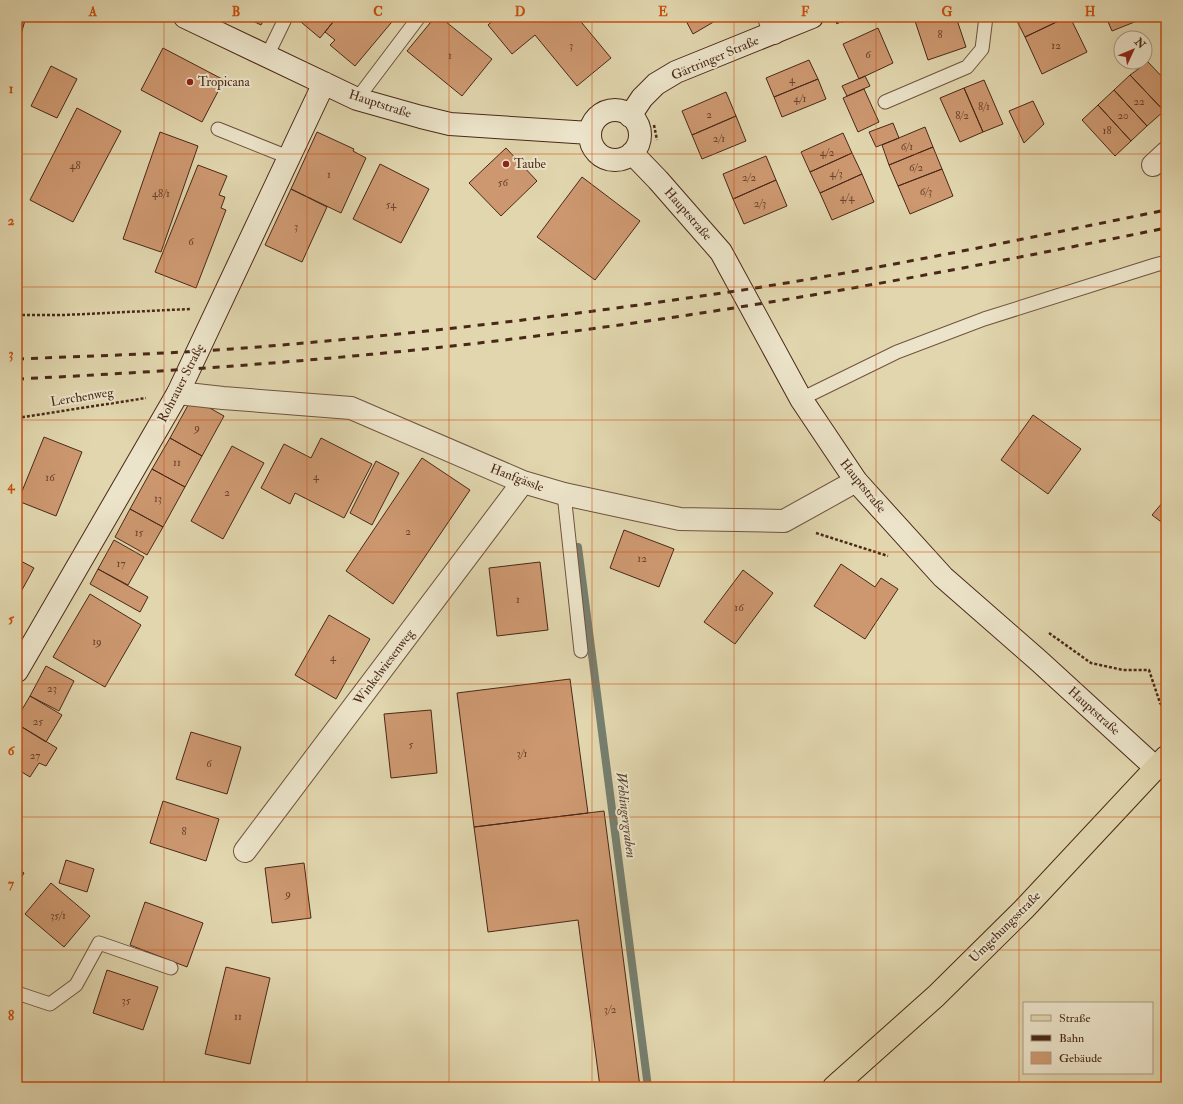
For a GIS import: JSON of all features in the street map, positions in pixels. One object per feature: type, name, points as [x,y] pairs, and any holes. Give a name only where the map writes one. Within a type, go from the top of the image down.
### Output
[{"type":"main road","name":"Umgehungsstraße","points":[[834,1087],[936,996],[1024,909],[1161,762]]},
{"type":"street","name":"Hauptstraße","points":[[185,17],[357,99],[450,124],[590,133]]},
{"type":"street","name":"Gärtringer Straße","points":[[630,116],[642,98],[656,84],[676,72],[771,25],[812,17]]},
{"type":"street","name":"Rohrauer Straße","points":[[17,671],[178,392],[324,83]]},
{"type":"street","points":[[612,110],[620,111],[630,116],[638,127],[640,136],[632,153],[621,159],[614,160],[599,154],[591,141],[590,133],[592,125],[597,118],[612,110]]},
{"type":"street","name":"Hauptstraße","points":[[632,153],[658,180],[721,252],[802,399],[856,481],[943,577],[1039,661],[1161,762]]},
{"type":"street","name":"Hanfgässle","points":[[178,392],[223,398],[351,408],[524,482],[564,494],[680,519],[784,521]]},
{"type":"street","points":[[784,521],[856,481]]},
{"type":"street","name":"Winkelwiesenweg","points":[[245,851],[524,482]]},
{"type":"lane","points":[[267,56],[286,17]]},
{"type":"lane","points":[[357,99],[419,17]]},
{"type":"lane","points":[[885,102],[967,67],[982,49],[986,17]]},
{"type":"lane","points":[[218,129],[288,157]]},
{"type":"lane","points":[[802,399],[897,352],[984,320],[1166,262]]},
{"type":"lane","points":[[564,494],[581,651]]},
{"type":"lane","points":[[17,993],[50,1004],[76,985],[99,943],[171,968]]},
{"type":"path","points":[[837,23],[855,17]]},
{"type":"path","points":[[654,124],[657,144]]},
{"type":"path","points":[[17,315],[64,315],[218,307]]},
{"type":"path","name":"Lerchenweg","points":[[17,418],[151,397]]},
{"type":"path","points":[[784,521],[894,558]]},
{"type":"path","points":[[1044,629],[1091,663],[1122,670],[1149,670],[1160,703],[1166,709]]},
{"type":"building","points":[[17,17],[26,17],[17,48]]},
{"type":"building","points":[[245,17],[265,17],[261,25]]},
{"type":"building","points":[[295,17],[337,17],[320,38]]},
{"type":"building","points":[[337,17],[396,17],[355,66],[330,45],[335,40],[325,32]]},
{"type":"building","points":[[435,17],[440,17],[492,59],[462,96],[407,51]]},
{"type":"building","points":[[497,17],[577,17],[611,58],[577,86],[535,35],[512,54],[488,25]]},
{"type":"building","points":[[684,17],[722,17],[693,34]]},
{"type":"building","points":[[926,17],[956,17],[966,47],[928,60],[915,21]]},
{"type":"building","points":[[1015,17],[1067,17],[1025,37]]},
{"type":"building","points":[[1067,17],[1070,17],[1087,52],[1042,74],[1025,37]]},
{"type":"building","points":[[1106,17],[1147,17],[1113,30],[1112,31]]},
{"type":"building","points":[[878,28],[893,63],[859,79],[843,44]]},
{"type":"building","points":[[163,48],[224,80],[202,122],[141,90]]},
{"type":"building","points":[[17,52],[21,53],[17,67]]},
{"type":"building","points":[[809,60],[818,79],[774,97],[766,78]]},
{"type":"building","points":[[51,66],[77,79],[57,118],[31,106]]},
{"type":"building","points":[[1153,67],[1166,81],[1166,109],[1164,111],[1130,75],[1137,70],[1153,70]]},
{"type":"building","points":[[1130,75],[1164,111],[1147,126],[1114,90]]},
{"type":"building","points":[[865,76],[870,86],[847,96],[842,86]]},
{"type":"building","points":[[818,79],[826,99],[782,117],[774,97]]},
{"type":"building","points":[[984,80],[1003,124],[983,132],[964,88]]},
{"type":"building","points":[[964,88],[983,132],[960,142],[940,98]]},
{"type":"building","points":[[864,89],[879,122],[858,132],[843,98]]},
{"type":"building","points":[[1114,90],[1147,126],[1131,141],[1098,105]]},
{"type":"building","points":[[726,92],[736,116],[692,135],[682,111]]},
{"type":"building","points":[[1033,101],[1044,124],[1024,143],[1009,111]]},
{"type":"building","points":[[1098,105],[1131,141],[1115,156],[1082,120]]},
{"type":"building","points":[[77,108],[121,131],[73,222],[30,200]]},
{"type":"building","points":[[736,116],[746,141],[702,159],[692,135]]},
{"type":"building","points":[[893,123],[899,138],[876,147],[869,132]]},
{"type":"building","points":[[925,127],[933,147],[889,165],[882,145]]},
{"type":"building","points":[[160,132],[198,146],[161,252],[123,239]]},
{"type":"building","points":[[317,132],[354,149],[353,151],[366,158],[341,213],[291,189]]},
{"type":"building","points":[[843,133],[852,153],[810,172],[801,152]]},
{"type":"building","points":[[933,147],[942,169],[898,186],[889,165]]},
{"type":"building","points":[[506,148],[537,181],[501,216],[469,183]]},
{"type":"building","points":[[852,153],[862,174],[820,193],[810,172]]},
{"type":"building","points":[[766,156],[776,180],[733,199],[723,174]]},
{"type":"building","points":[[380,164],[429,189],[401,243],[353,219]]},
{"type":"building","points":[[198,165],[227,176],[219,195],[225,197],[221,208],[226,210],[196,288],[155,272]]},
{"type":"building","points":[[942,169],[953,196],[910,214],[898,186]]},
{"type":"building","points":[[862,174],[874,202],[832,220],[820,193]]},
{"type":"building","points":[[582,177],[640,221],[595,280],[537,237]]},
{"type":"building","points":[[776,180],[787,206],[744,224],[733,199]]},
{"type":"building","points":[[291,189],[327,207],[302,262],[265,245]]},
{"type":"building","points":[[192,398],[224,416],[202,456],[170,438]]},
{"type":"building","points":[[1033,415],[1081,449],[1048,494],[1001,460]]},
{"type":"building","points":[[44,437],[82,452],[56,516],[18,501]]},
{"type":"building","points":[[170,438],[202,456],[185,487],[152,469]]},
{"type":"building","points":[[321,438],[372,464],[344,518],[295,493],[290,504],[261,488],[284,444],[311,458]]},
{"type":"building","points":[[232,446],[264,463],[223,539],[191,521]]},
{"type":"building","points":[[422,458],[470,490],[393,604],[346,571]]},
{"type":"building","points":[[376,461],[399,473],[372,525],[350,513]]},
{"type":"building","points":[[152,469],[185,487],[163,527],[130,509]]},
{"type":"building","points":[[1163,502],[1166,505],[1166,522],[1164,524],[1152,515]]},
{"type":"building","points":[[130,509],[163,527],[147,555],[115,537]]},
{"type":"building","points":[[624,530],[674,549],[659,587],[610,568]]},
{"type":"building","points":[[114,540],[144,557],[128,585],[98,569]]},
{"type":"building","points":[[17,559],[34,568],[17,599]]},
{"type":"building","points":[[540,562],[548,630],[497,636],[489,568]]},
{"type":"building","points":[[841,564],[875,587],[881,578],[898,589],[865,639],[814,606]]},
{"type":"building","points":[[98,569],[148,597],[140,612],[90,584]]},
{"type":"building","points":[[743,570],[773,593],[735,644],[704,622]]},
{"type":"building","points":[[90,594],[141,625],[105,687],[53,657]]},
{"type":"building","points":[[329,615],[370,639],[336,699],[295,675]]},
{"type":"building","points":[[46,666],[74,681],[59,711],[30,696]]},
{"type":"building","points":[[570,679],[588,813],[474,827],[457,693]]},
{"type":"building","points":[[30,696],[62,715],[46,742],[17,724],[17,718]]},
{"type":"building","points":[[431,710],[437,773],[391,778],[384,714]]},
{"type":"building","points":[[17,724],[57,748],[46,766],[39,763],[30,777],[17,769]]},
{"type":"building","points":[[191,732],[241,747],[227,794],[176,779]]},
{"type":"building","points":[[163,801],[219,819],[206,861],[150,843]]},
{"type":"building","points":[[604,811],[640,1087],[600,1087],[578,920],[488,932],[474,827]]},
{"type":"building","points":[[66,860],[94,869],[87,892],[59,883]]},
{"type":"building","points":[[304,863],[311,918],[272,923],[265,868]]},
{"type":"building","points":[[17,869],[24,873],[17,885]]},
{"type":"building","points":[[51,883],[90,916],[64,947],[25,914]]},
{"type":"building","points":[[145,902],[203,923],[187,967],[130,945]]},
{"type":"building","points":[[226,967],[270,978],[250,1064],[205,1054]]},
{"type":"building","points":[[107,970],[158,987],[143,1030],[93,1013]]},
{"type":"waterway","name":"Wehlingergraben","points":[[578,547],[648,1087]]},
{"type":"railway","points":[[17,359],[179,352],[295,344],[422,332],[611,309],[736,291],[844,273],[1166,210]]},
{"type":"railway","points":[[17,379],[157,371],[366,355],[575,331],[798,298],[1166,228]]},
{"type":"place","name":"Tropicana","points":[[190,82]]},
{"type":"place","name":"Taube","points":[[506,164]]}]
